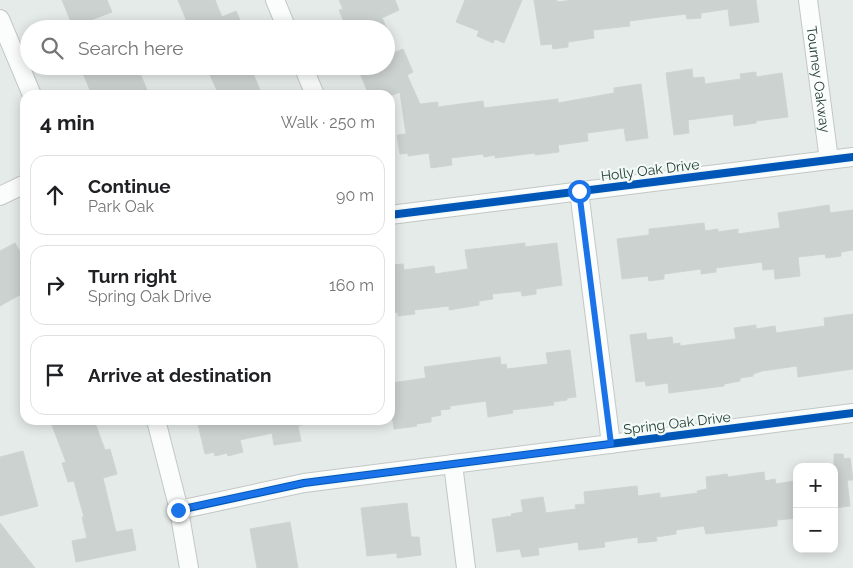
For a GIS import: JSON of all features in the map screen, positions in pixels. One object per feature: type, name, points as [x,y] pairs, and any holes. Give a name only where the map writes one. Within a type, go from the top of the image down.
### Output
[{"type":"street","points":[[275,0],[283,20]]},
{"type":"street","name":"Tourney Oakway","points":[[808,0],[828,160]]},
{"type":"street","points":[[0,19],[20,66]]},
{"type":"street","points":[[24,75],[30,90]]},
{"type":"street","points":[[307,75],[313,90]]},
{"type":"street","name":"Holly Oak Drive","points":[[395,214],[853,156]]},
{"type":"street","points":[[0,196],[20,186]]},
{"type":"street","points":[[579,191],[611,444]]},
{"type":"street","name":"Spring Oak Drive","points":[[178,510],[304,483],[853,413]]},
{"type":"street","points":[[157,425],[190,568]]},
{"type":"street","points":[[453,464],[466,568]]},
{"type":"building","points":[[62,0],[107,0],[112,12],[91,20],[70,20]]},
{"type":"building","points":[[178,0],[215,0],[222,17],[236,11],[240,20],[186,20]]},
{"type":"building","points":[[339,0],[395,0],[399,10],[382,18],[383,20],[343,20],[339,10],[343,9]]},
{"type":"building","points":[[465,0],[522,0],[504,43],[495,39],[493,43],[477,36],[479,31],[456,22]]},
{"type":"building","points":[[534,0],[557,0],[557,2],[573,0],[756,0],[759,22],[730,26],[728,9],[701,13],[701,18],[687,19],[686,14],[629,21],[630,26],[593,30],[594,38],[568,42],[568,47],[553,49],[552,44],[541,45]]},
{"type":"building","points":[[403,49],[413,72],[407,75],[420,104],[438,102],[438,107],[483,101],[484,108],[558,99],[558,103],[614,93],[614,88],[641,84],[648,138],[626,141],[624,128],[587,133],[588,141],[558,145],[559,152],[495,158],[495,155],[484,157],[483,154],[451,158],[452,165],[431,168],[429,153],[408,156],[408,153],[400,154],[397,135],[406,134],[400,92],[395,94],[395,90],[367,90],[361,75],[395,75],[395,52]]},
{"type":"building","points":[[692,69],[693,78],[704,77],[705,84],[741,79],[740,74],[756,72],[756,77],[782,73],[788,117],[734,126],[733,114],[688,120],[689,133],[674,135],[666,73]]},
{"type":"building","points":[[84,75],[141,75],[147,90],[90,90]]},
{"type":"building","points":[[210,75],[254,75],[260,90],[217,90]]},
{"type":"building","points":[[829,205],[830,213],[853,210],[853,250],[841,252],[841,256],[826,258],[825,254],[798,257],[800,276],[775,279],[774,269],[763,270],[762,262],[716,268],[716,272],[701,274],[701,269],[664,274],[664,279],[649,281],[648,276],[622,279],[617,239],[649,235],[649,229],[704,223],[705,231],[718,229],[718,232],[738,229],[738,234],[780,228],[778,213]]},
{"type":"building","points":[[15,243],[20,252],[20,295],[0,306],[0,251]]},
{"type":"building","points":[[525,243],[525,247],[557,243],[562,285],[536,289],[536,294],[522,296],[521,291],[492,294],[493,299],[479,301],[479,305],[449,310],[449,306],[414,310],[415,314],[398,316],[398,312],[395,313],[395,265],[403,264],[404,270],[434,266],[435,274],[468,269],[465,250]]},
{"type":"building","points":[[853,314],[853,369],[798,377],[797,366],[762,371],[753,374],[753,376],[740,378],[740,381],[724,384],[724,386],[669,393],[668,383],[646,386],[645,381],[636,382],[630,335],[646,333],[647,340],[672,337],[673,344],[680,343],[680,346],[736,339],[734,328],[756,325],[756,329],[775,326],[776,333],[825,326],[824,318]]},
{"type":"building","points":[[570,350],[576,397],[553,402],[554,405],[512,410],[513,413],[488,417],[486,401],[450,406],[450,409],[440,410],[441,415],[431,417],[431,422],[394,429],[395,383],[426,378],[424,367],[500,357],[501,365],[506,364],[507,369],[548,364],[546,353]]},
{"type":"building","points":[[52,425],[96,425],[105,450],[110,449],[117,474],[103,478],[116,532],[132,529],[136,550],[76,562],[72,541],[87,538],[82,517],[84,517],[74,481],[68,482],[62,463],[66,462]]},
{"type":"building","points":[[198,425],[302,425],[298,426],[301,441],[274,445],[272,433],[240,440],[243,452],[228,456],[227,453],[215,456],[214,452],[205,454]]},
{"type":"building","points":[[23,451],[38,506],[0,516],[0,457]]},
{"type":"building","points":[[834,454],[843,454],[844,459],[850,458],[853,480],[847,480],[850,506],[838,508],[838,463],[834,463]]},
{"type":"building","points":[[764,472],[765,481],[775,479],[776,484],[793,481],[793,518],[777,520],[777,526],[706,534],[704,526],[676,530],[676,534],[656,537],[657,541],[638,543],[638,537],[604,542],[605,547],[579,550],[578,542],[538,548],[539,555],[522,557],[520,549],[497,552],[492,519],[523,512],[521,500],[543,497],[546,513],[576,509],[575,505],[585,504],[584,492],[637,486],[638,496],[660,493],[660,498],[698,493],[697,491],[707,489],[706,477],[727,474],[728,477]]},
{"type":"building","points":[[407,503],[411,537],[419,537],[421,555],[397,558],[397,553],[367,556],[361,508]]},
{"type":"building","points":[[290,522],[298,568],[257,568],[250,529]]},
{"type":"building","points":[[0,523],[35,568],[0,568]]},
{"type":"cycle path","points":[[395,214],[853,157]]},
{"type":"cycle path","points":[[179,510],[304,483],[853,413]]},
{"type":"route","points":[[178,510],[304,483],[611,444],[579,191]]}]
